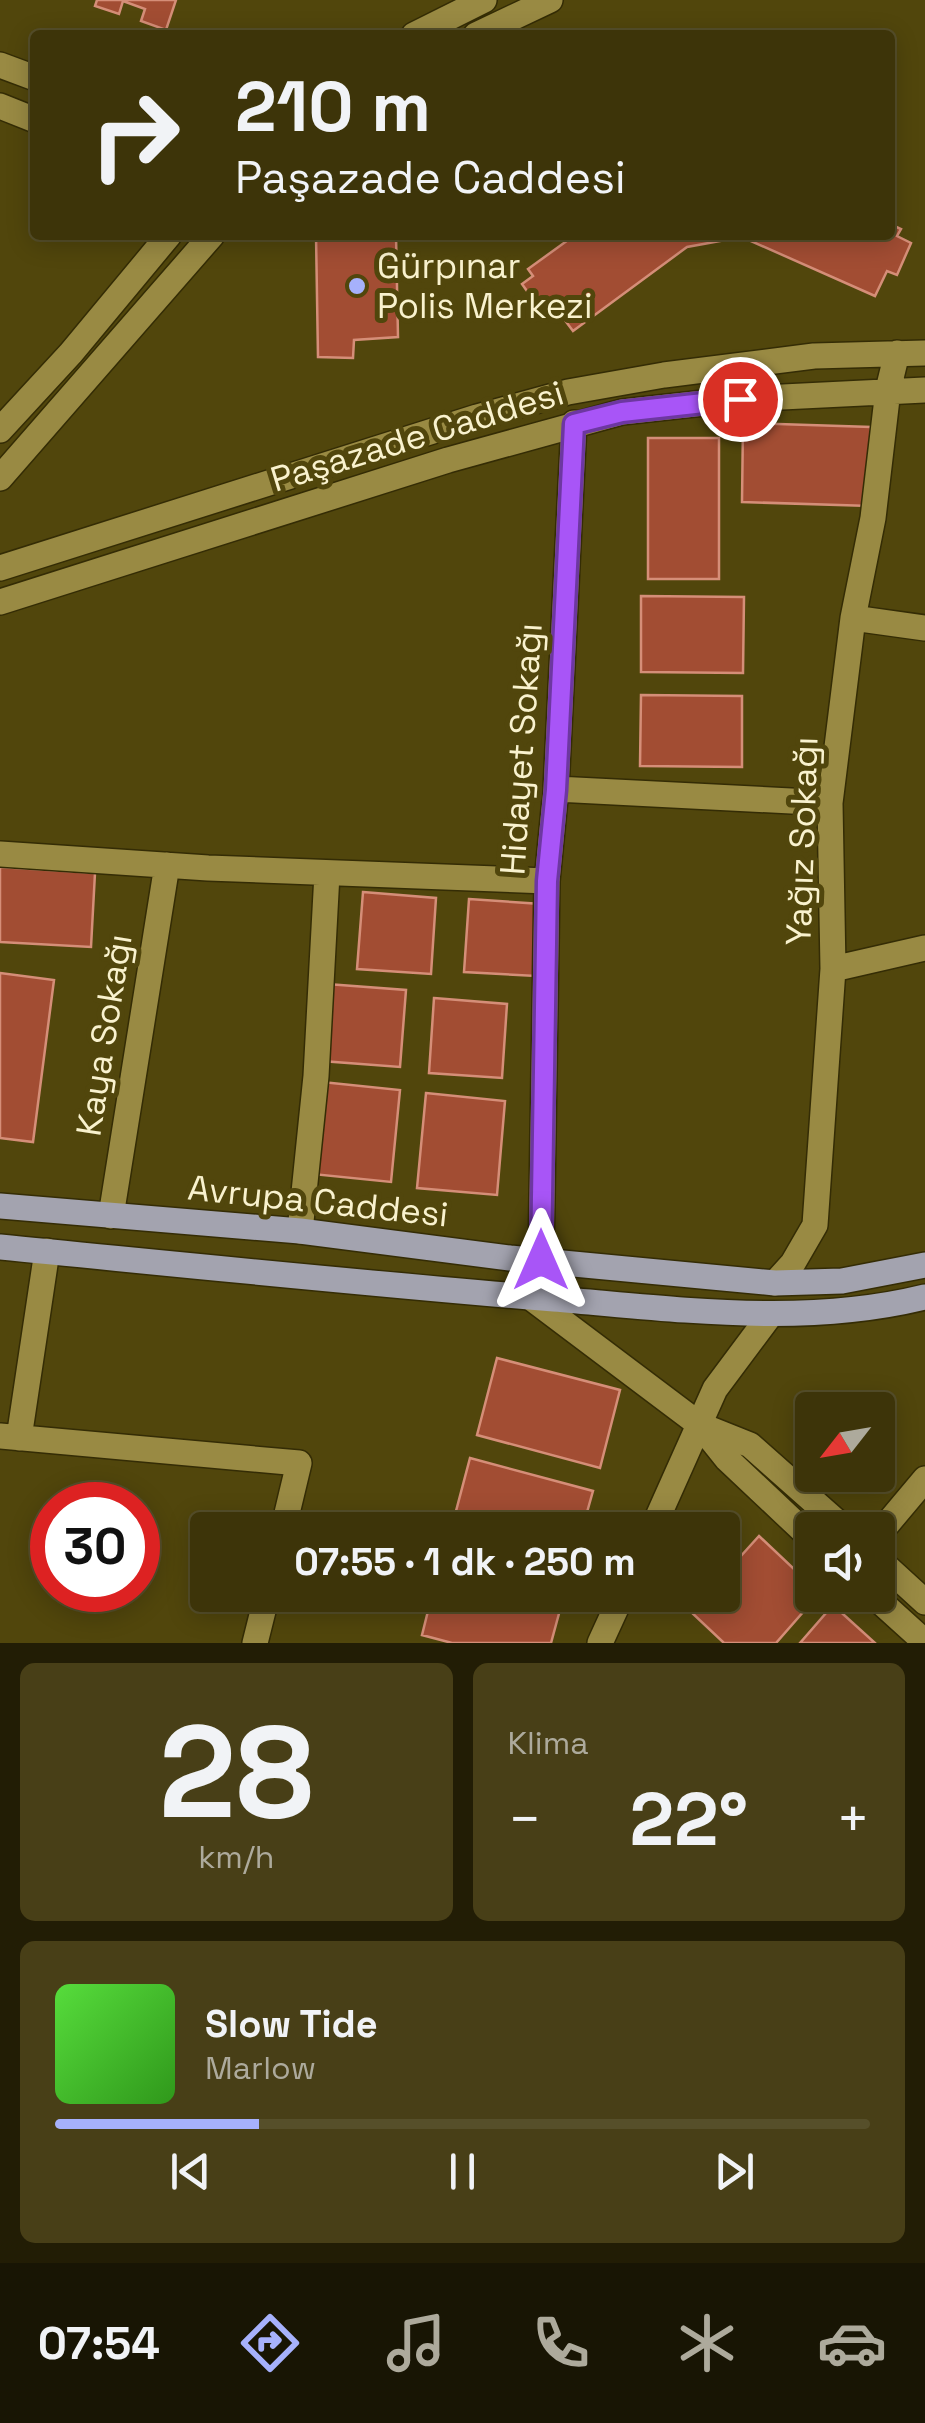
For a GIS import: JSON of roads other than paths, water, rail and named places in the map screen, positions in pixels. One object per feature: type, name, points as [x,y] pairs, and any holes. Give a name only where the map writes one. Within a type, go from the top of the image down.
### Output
[{"type":"main road","name":"Avrupa Caddesi","points":[[0,1206],[300,1231],[775,1283],[842,1281],[925,1265]]},
{"type":"main road","points":[[0,1247],[530,1298],[771,1314],[885,1307],[925,1297]]},
{"type":"main road","points":[[771,1314],[775,1283]]},
{"type":"street","points":[[426,30],[484,0]]},
{"type":"street","points":[[487,30],[550,0]]},
{"type":"street","points":[[0,64],[30,76]]},
{"type":"street","points":[[0,106],[30,118]]},
{"type":"street","points":[[0,430],[71,354],[165,240]]},
{"type":"street","points":[[0,478],[208,240]]},
{"type":"street","name":"Yağız Sokağı","points":[[775,1283],[793,1263],[815,1225],[833,970],[830,803],[853,618],[874,518],[888,390],[897,353]]},
{"type":"street","name":"Paşazade Caddesi","points":[[0,568],[568,392],[664,374],[776,361],[925,353]]},
{"type":"street","name":"Paşazade Caddesi","points":[[0,602],[622,412],[740,399],[925,390]]},
{"type":"street","name":"Hidayet Sokağı","points":[[541,1260],[547,881],[556,790],[574,424]]},
{"type":"street","points":[[853,618],[925,628]]},
{"type":"street","points":[[556,790],[830,803]]},
{"type":"street","points":[[0,854],[327,874],[547,881]]},
{"type":"street","name":"Kaya Sokağı","points":[[111,1216],[166,864]]},
{"type":"street","points":[[300,1231],[316,1076],[327,874]]},
{"type":"street","points":[[833,970],[925,948]]},
{"type":"street","points":[[47,1252],[9,1437],[300,1463],[288,1512]]},
{"type":"street","points":[[530,1298],[700,1425],[727,1459],[795,1523]]},
{"type":"street","points":[[660,1512],[715,1389],[771,1314]]},
{"type":"street","points":[[700,1425],[750,1445],[826,1512]]},
{"type":"street","points":[[895,1515],[925,1479]]},
{"type":"street","points":[[895,1574],[925,1602]]},
{"type":"street","points":[[255,1643],[263,1612]]},
{"type":"street","points":[[600,1643],[614,1612]]},
{"type":"street","points":[[892,1612],[925,1642]]},
{"type":"place","name":"Gürpınar Polis Merkezi","points":[[357,286]]}]
